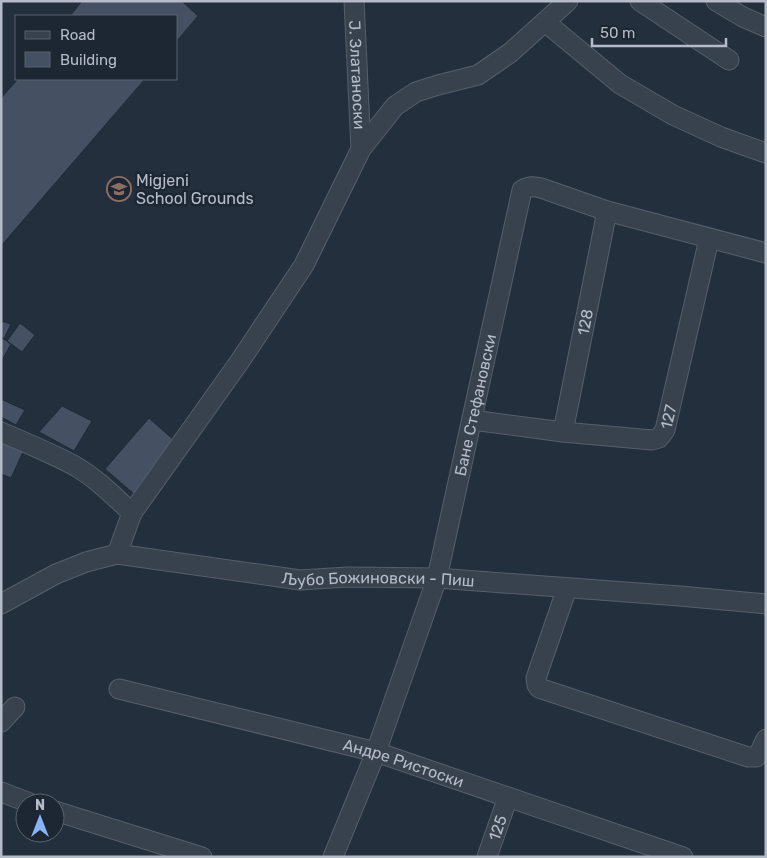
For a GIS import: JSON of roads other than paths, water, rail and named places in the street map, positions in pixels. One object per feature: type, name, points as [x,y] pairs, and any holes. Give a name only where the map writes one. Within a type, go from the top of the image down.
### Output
[{"type":"street","name":"Ј. Златаноски","points":[[354,1],[361,149]]},
{"type":"street","points":[[117,554],[132,513],[240,361],[304,265],[361,149],[396,106],[416,92],[478,75],[510,53],[568,1]]},
{"type":"street","points":[[640,1],[729,60]]},
{"type":"street","points":[[716,1],[743,17],[766,27]]},
{"type":"street","points":[[545,22],[620,84],[673,115],[721,137],[766,153]]},
{"type":"street","name":"Бане Стефановски","points":[[333,857],[376,752],[437,578],[522,190],[534,186],[607,211],[766,253]]},
{"type":"street","name":"128","points":[[563,432],[607,211]]},
{"type":"street","name":"127","points":[[472,420],[563,432],[652,440],[659,438],[665,430],[710,239]]},
{"type":"street","points":[[1,432],[37,447],[76,467],[105,487],[132,513]]},
{"type":"street","name":"Љубо Божиновски - Пиш","points":[[1,604],[56,574],[86,562],[117,554],[300,580],[348,576],[437,578],[766,604]]},
{"type":"street","points":[[567,588],[536,678],[539,688],[748,756],[756,757],[766,739]]},
{"type":"street","name":"Андре Ристоски","points":[[118,689],[376,752],[683,857]]},
{"type":"street","points":[[1,722],[15,707]]},
{"type":"street","points":[[1,792],[15,797]]},
{"type":"street","name":"125","points":[[487,857],[508,797]]},
{"type":"street","points":[[65,814],[202,857]]},
{"type":"place","name":"Migjeni School Grounds","points":[[119,189]]}]
